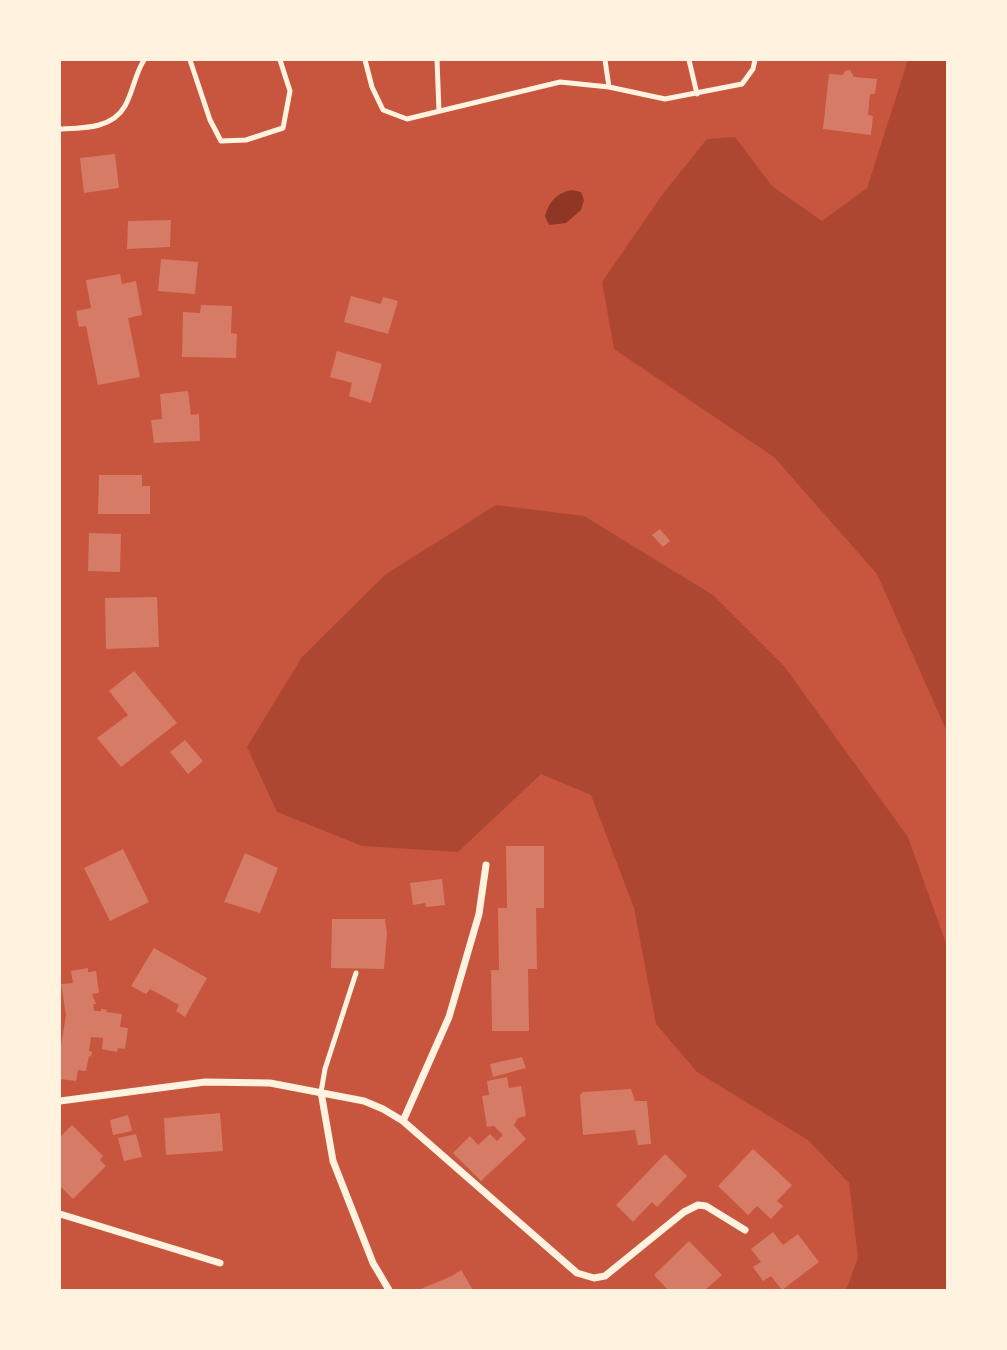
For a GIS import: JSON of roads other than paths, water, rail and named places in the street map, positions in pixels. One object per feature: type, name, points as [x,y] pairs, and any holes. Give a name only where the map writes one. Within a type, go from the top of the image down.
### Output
[{"type":"street","points":[[403,1121],[449,1017],[479,914],[486,866]]},
{"type":"street","points":[[60,1101],[205,1082],[270,1083],[364,1101],[403,1121],[556,1256],[586,1277],[606,1276],[684,1212],[698,1205],[706,1206],[745,1230]]},
{"type":"street","points":[[321,1092],[333,1161],[373,1263],[389,1290]]},
{"type":"street","points":[[60,1214],[220,1263]]},
{"type":"lane","points":[[60,129],[109,123],[125,107],[137,71],[144,60]]},
{"type":"lane","points":[[190,60],[210,120],[221,141],[246,140],[283,128],[290,90],[280,60]]},
{"type":"lane","points":[[365,60],[372,87],[383,110],[407,118],[561,82],[610,87],[665,99],[697,94],[742,84],[753,69],[755,60]]},
{"type":"lane","points":[[437,60],[439,111]]},
{"type":"lane","points":[[605,60],[610,87]]},
{"type":"lane","points":[[689,60],[697,94]]},
{"type":"lane","points":[[321,1092],[325,1069],[356,973]]}]
